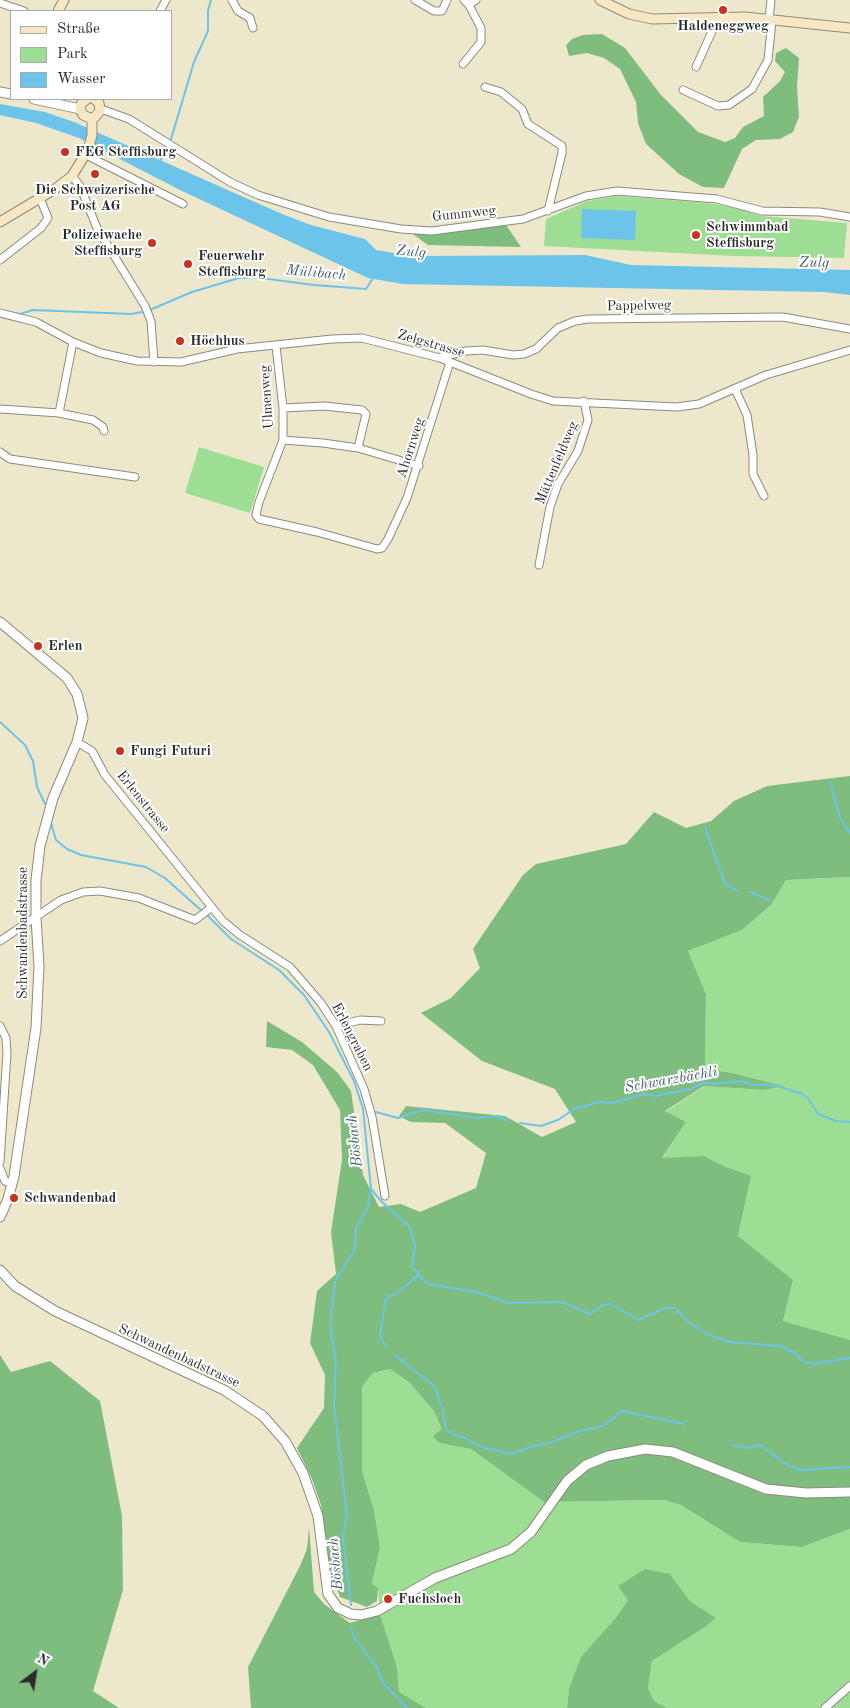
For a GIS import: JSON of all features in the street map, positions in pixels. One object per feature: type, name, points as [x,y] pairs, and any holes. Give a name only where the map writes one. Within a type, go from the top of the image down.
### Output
[{"type":"main road","points":[[600,0],[640,17],[770,20],[850,28]]},
{"type":"main road","points":[[86,100],[81,104],[80,109],[83,116],[92,118],[97,116],[101,109],[99,103],[95,100]]},
{"type":"main road","points":[[0,222],[72,176],[87,152],[93,129],[92,118]]},
{"type":"street","points":[[232,0],[238,11],[250,18],[253,28]]},
{"type":"street","points":[[415,0],[434,11],[442,11],[447,0]]},
{"type":"street","points":[[683,90],[718,106],[729,105],[752,89],[768,60],[772,0]]},
{"type":"street","points":[[464,64],[481,42],[481,28],[469,2]]},
{"type":"street","points":[[0,3],[21,10]]},
{"type":"street","points":[[696,67],[718,18]]},
{"type":"street","points":[[485,87],[501,92],[522,109],[528,124],[562,146],[562,154],[548,211]]},
{"type":"street","points":[[39,100],[80,109]]},
{"type":"street","name":"Gummweg","points":[[101,109],[129,119],[230,182],[258,195],[329,217],[400,229],[432,230],[523,219],[586,196],[617,191],[717,199],[762,211],[820,212],[850,217]]},
{"type":"street","points":[[87,152],[183,204]]},
{"type":"street","points":[[72,176],[80,186],[97,228],[145,306],[151,321],[154,362]]},
{"type":"street","points":[[0,260],[41,228],[48,218],[40,198]]},
{"type":"street","name":"Zelgstrasse","points":[[0,313],[36,322],[74,342],[114,356],[154,362],[181,362],[237,349],[276,346],[332,338],[362,338],[440,358],[540,397],[553,400],[677,408],[699,404],[766,375],[850,350]]},
{"type":"street","name":"Pappelweg","points":[[440,358],[466,351],[483,350],[513,355],[524,354],[536,349],[558,328],[575,321],[588,319],[783,317],[850,329]]},
{"type":"street","points":[[59,413],[74,342]]},
{"type":"street","name":"Ulmenweg","points":[[276,346],[283,408],[283,440],[259,502],[256,515],[259,520],[317,532],[378,549],[382,548],[388,539]]},
{"type":"street","name":"Ahornweg","points":[[388,539],[419,466],[450,362]]},
{"type":"street","points":[[735,389],[746,415],[753,455],[753,474],[764,496]]},
{"type":"street","name":"Mättenfeldweg","points":[[539,565],[550,507],[558,484],[578,451],[588,420],[584,401]]},
{"type":"street","points":[[283,408],[324,406],[362,410],[366,414],[358,448]]},
{"type":"street","points":[[0,409],[59,413],[93,420],[103,427],[104,431]]},
{"type":"street","points":[[283,440],[358,448],[419,466]]},
{"type":"street","points":[[0,452],[10,459],[135,477]]},
{"type":"street","points":[[0,622],[62,674],[74,689],[80,702],[83,718],[78,742]]},
{"type":"street","name":"Erlenstrasse","points":[[78,742],[92,751],[105,775],[207,912]]},
{"type":"street","name":"Schwandenbadstrasse","points":[[0,1217],[12,1184],[36,1028],[39,966],[36,918],[37,863],[42,836],[53,798],[78,742]]},
{"type":"street","points":[[0,941],[67,897],[91,891],[139,898],[192,919],[207,912]]},
{"type":"street","name":"Erlengraben","points":[[207,912],[282,960],[299,974],[336,1026],[359,1075],[369,1106],[385,1196]]},
{"type":"street","points":[[336,1026],[360,1020],[381,1020]]},
{"type":"street","points":[[0,1026],[6,1038],[8,1053],[0,1162]]},
{"type":"street","points":[[0,1168],[4,1179],[12,1184]]},
{"type":"street","name":"Schwandenbadstrasse","points":[[0,1270],[15,1286],[54,1311],[224,1390],[263,1416],[285,1441],[303,1473],[318,1516],[328,1594],[338,1608],[351,1614],[361,1615],[377,1611],[435,1578],[511,1549],[531,1532],[566,1481],[586,1465],[608,1456],[645,1449],[673,1452],[766,1489],[806,1493],[850,1492]]},
{"type":"street","points":[[825,1708],[850,1686]]},
{"type":"green space","points":[[602,34],[625,48],[661,95],[698,132],[725,142],[735,138],[743,127],[764,116],[763,97],[780,81],[785,72],[775,61],[776,53],[786,48],[799,58],[797,86],[799,117],[793,132],[780,139],[756,140],[742,149],[724,188],[703,187],[679,174],[646,144],[638,123],[636,102],[620,69],[604,58],[587,53],[569,56],[566,45],[572,39],[583,35]]},
{"type":"green space","name":"Schwimmbad Steffisburg","points":[[616,196],[708,203],[733,207],[762,216],[847,223],[844,258],[734,256],[544,246],[546,219],[587,201]]},
{"type":"green space","points":[[506,225],[521,247],[428,245],[413,234]]},
{"type":"green space","points":[[199,447],[264,467],[250,513],[185,493]]},
{"type":"green space","points":[[850,776],[850,877],[786,880],[771,905],[742,930],[688,951],[706,994],[705,1069],[732,1073],[784,1086],[764,1090],[704,1086],[665,1111],[686,1122],[662,1158],[704,1156],[726,1167],[751,1176],[738,1236],[793,1280],[783,1321],[850,1340],[850,1529],[802,1547],[740,1542],[681,1505],[664,1500],[544,1502],[471,1449],[439,1443],[433,1436],[442,1429],[434,1411],[409,1382],[390,1369],[373,1373],[362,1387],[362,1471],[374,1510],[380,1547],[372,1584],[378,1588],[377,1601],[367,1607],[340,1597],[329,1566],[321,1505],[312,1479],[297,1448],[324,1408],[325,1375],[310,1343],[317,1291],[336,1274],[331,1232],[342,1160],[340,1110],[313,1065],[292,1050],[266,1047],[267,1021],[302,1042],[337,1072],[351,1091],[363,1175],[379,1207],[401,1204],[420,1212],[476,1188],[486,1153],[445,1123],[411,1122],[399,1116],[406,1106],[505,1116],[542,1137],[576,1122],[555,1089],[482,1061],[421,1013],[451,998],[480,968],[473,949],[523,875],[536,864],[626,844],[654,812],[686,828],[711,821],[734,801],[767,786]]},
{"type":"green space","points":[[850,877],[850,1340],[783,1321],[793,1280],[738,1237],[751,1176],[726,1167],[704,1156],[662,1159],[686,1122],[665,1112],[705,1086],[764,1090],[783,1086],[732,1073],[705,1069],[706,994],[688,951],[742,930],[771,905],[786,880]]},
{"type":"green space","points":[[0,1355],[11,1372],[50,1361],[100,1401],[122,1516],[123,1590],[93,1691],[119,1708],[0,1708]]},
{"type":"green space","points":[[390,1369],[409,1382],[434,1411],[443,1430],[439,1443],[471,1449],[544,1502],[664,1500],[681,1505],[740,1542],[802,1547],[850,1529],[850,1708],[667,1708],[654,1701],[648,1688],[652,1661],[716,1618],[690,1601],[670,1574],[628,1600],[569,1689],[567,1708],[426,1708],[399,1693],[397,1667],[380,1614],[378,1589],[372,1585],[380,1547],[374,1510],[362,1471],[362,1387],[373,1373]]},
{"type":"green space","points":[[309,1527],[314,1592],[324,1604],[350,1623],[380,1614],[397,1667],[399,1692],[426,1708],[251,1708],[248,1667],[300,1566],[307,1549]]},
{"type":"green space","points":[[645,1569],[670,1574],[690,1601],[716,1618],[652,1661],[648,1688],[654,1701],[667,1708],[567,1708],[569,1689],[581,1657],[615,1619],[628,1600],[618,1586]]},
{"type":"water","points":[[0,104],[45,112],[74,122],[282,214],[311,225],[365,239],[376,250],[413,256],[585,255],[631,265],[850,270],[850,295],[824,292],[403,284],[368,278],[182,191],[79,138],[36,123],[0,115]]},
{"type":"water","points":[[582,209],[636,211],[635,240],[581,238]]},
{"type":"waterway","points":[[171,139],[194,62],[208,31],[208,10],[211,0]]},
{"type":"waterway","points":[[160,161],[164,152]]},
{"type":"waterway","name":"Mülibach","points":[[152,309],[192,292],[239,278],[253,277],[314,285],[366,289],[373,278]]},
{"type":"waterway","name":"Mülibach","points":[[5,311],[20,314],[33,310],[131,314],[142,312]]},
{"type":"waterway","name":"Bösbach","points":[[0,722],[25,745],[33,761],[37,787],[45,804]]},
{"type":"waterway","points":[[830,782],[840,818],[850,833]]},
{"type":"waterway","name":"Bösbach","points":[[51,823],[56,840],[67,849],[81,855],[146,867],[165,878],[203,912]]},
{"type":"waterway","points":[[705,827],[725,884],[738,891]]},
{"type":"waterway","points":[[750,892],[771,901]]},
{"type":"waterway","name":"Bösbach","points":[[207,915],[231,939],[279,970],[304,995],[329,1032],[354,1081],[363,1109],[371,1189],[368,1207],[356,1228],[355,1249],[335,1281],[330,1325],[336,1362],[334,1405],[347,1516],[343,1536],[351,1605]]},
{"type":"waterway","name":"Schwarzbächli","points":[[520,1123],[541,1126],[558,1120],[574,1109],[599,1102],[613,1103],[644,1094],[655,1096],[691,1089],[704,1082],[712,1084],[742,1081],[753,1085],[774,1085],[802,1094],[808,1098],[818,1114],[836,1121],[850,1122]]},
{"type":"waterway","name":"Schwarzbächli","points":[[376,1112],[398,1118],[424,1110],[477,1118],[496,1116],[508,1121]]},
{"type":"waterway","points":[[371,1189],[382,1202],[410,1227],[415,1247],[412,1267],[428,1284],[476,1292],[510,1303],[562,1302],[590,1314],[603,1305],[611,1304],[638,1320],[665,1308],[675,1308],[687,1321],[707,1334],[729,1342],[780,1346],[793,1352],[803,1361],[813,1364],[850,1358]]},
{"type":"waterway","points":[[386,1347],[380,1335],[386,1299],[401,1290],[418,1275]]},
{"type":"waterway","points":[[395,1355],[434,1386],[443,1411],[446,1429],[452,1434],[463,1437],[481,1447],[512,1454],[533,1446],[550,1443],[577,1432],[603,1426],[622,1411],[684,1424]]},
{"type":"waterway","points":[[732,1445],[750,1448],[760,1445],[789,1466],[800,1470],[850,1467]]},
{"type":"waterway","name":"Bösbach","points":[[351,1627],[353,1636],[375,1665],[384,1684],[407,1708]]},
{"type":"place","name":"Haldeneggweg","points":[[723,10]]},
{"type":"place","name":"FEG Steffisburg","points":[[65,152]]},
{"type":"place","name":"Die Schweizerische Post AG","points":[[95,174]]},
{"type":"place","name":"Schwimmbad Steffisburg","points":[[696,235]]},
{"type":"place","name":"Polizeiwache Steffisburg","points":[[152,243]]},
{"type":"place","name":"Feuerwehr Steffisburg","points":[[188,264]]},
{"type":"place","name":"Höchhus","points":[[180,341]]},
{"type":"place","name":"Erlen","points":[[38,646]]},
{"type":"place","name":"Fungi Futuri","points":[[120,751]]},
{"type":"place","name":"Schwandenbad","points":[[14,1198]]},
{"type":"place","name":"Fuchsloch","points":[[388,1599]]},
{"type":"water label","name":"Zulg","points":[[411,252]]},
{"type":"water label","name":"Zulg","points":[[814,263]]}]
